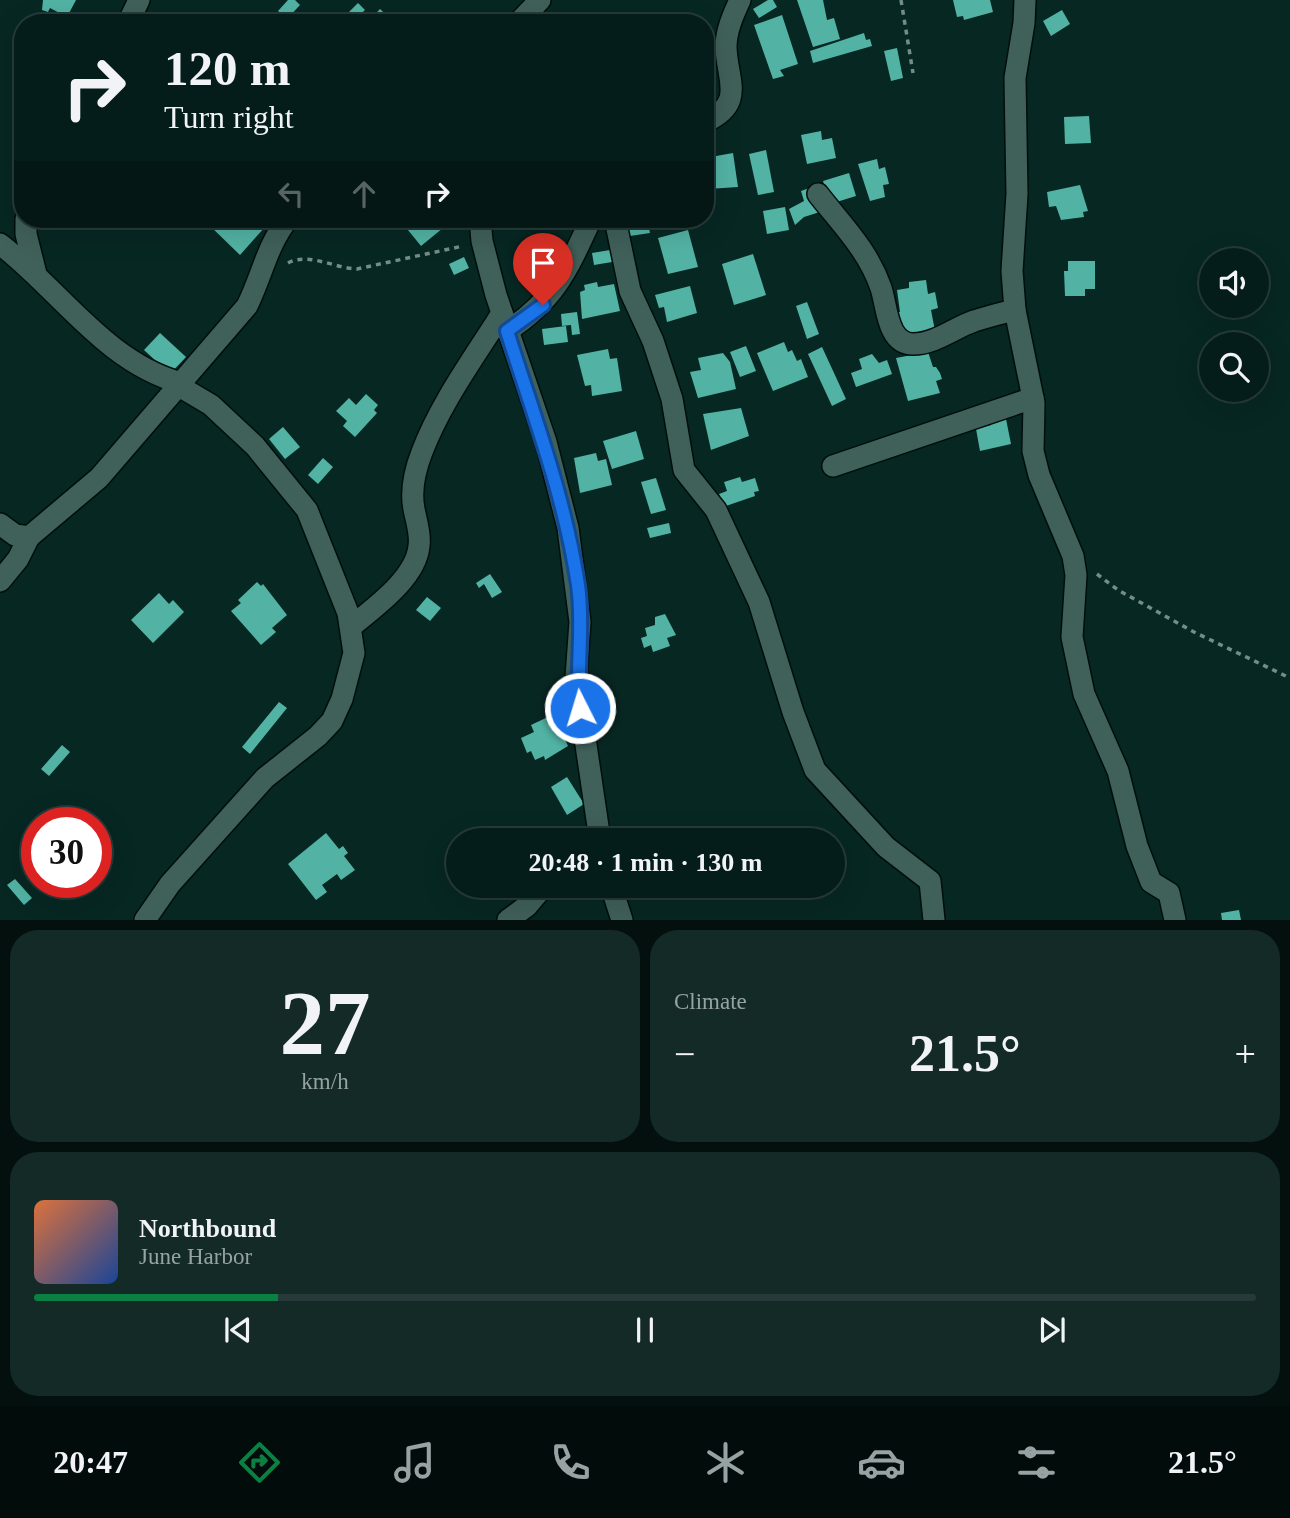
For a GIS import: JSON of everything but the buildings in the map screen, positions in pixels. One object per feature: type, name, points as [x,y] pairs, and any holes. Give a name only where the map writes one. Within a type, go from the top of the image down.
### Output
[{"type":"street","points":[[527,14],[540,0]]},
{"type":"street","points":[[714,117],[722,113],[729,102],[732,78],[726,47],[728,30],[740,0]]},
{"type":"street","points":[[1025,0],[1024,23],[1014,78],[1017,194],[1012,271],[1015,310],[1033,398],[1033,451],[1039,475],[1073,556],[1076,575],[1072,637],[1078,675],[1122,783],[1145,867],[1151,882],[1169,892],[1175,919]]},
{"type":"street","points":[[818,194],[852,233],[868,258],[881,287],[892,331],[903,341],[914,344],[938,338],[975,321],[1015,310]]},
{"type":"street","points":[[26,228],[36,274]]},
{"type":"street","points":[[0,581],[18,559],[29,537],[99,478],[247,306],[258,285],[265,256],[282,228]]},
{"type":"street","points":[[481,228],[482,241],[504,322],[545,442],[568,528],[580,622],[576,677],[594,828]]},
{"type":"street","points":[[352,626],[387,595],[416,556],[420,545],[412,496],[422,451],[448,397],[504,322],[543,305],[586,228]]},
{"type":"street","points":[[617,228],[630,291],[653,341],[672,399],[684,470],[716,510],[759,602],[810,758],[820,775],[886,847],[930,881],[934,919]]},
{"type":"street","points":[[0,244],[36,274],[71,312],[112,347],[159,377],[180,385],[211,405],[255,446],[307,510],[352,626],[352,664],[342,699],[332,721],[318,736],[265,778],[170,884],[145,919]]},
{"type":"street","points":[[833,466],[1033,398]]},
{"type":"street","points":[[0,524],[15,535],[29,537]]},
{"type":"street","points":[[508,919],[534,898]]},
{"type":"street","points":[[615,898],[622,919]]},
{"type":"path","points":[[901,0],[913,73]]},
{"type":"path","points":[[258,285],[280,268],[301,258],[341,269],[357,269],[482,241]]},
{"type":"path","points":[[1073,556],[1118,590],[1290,678]]},
{"type":"route","points":[[543,305],[507,331],[545,442],[568,528],[578,588],[580,643],[576,677],[580,708]]}]
